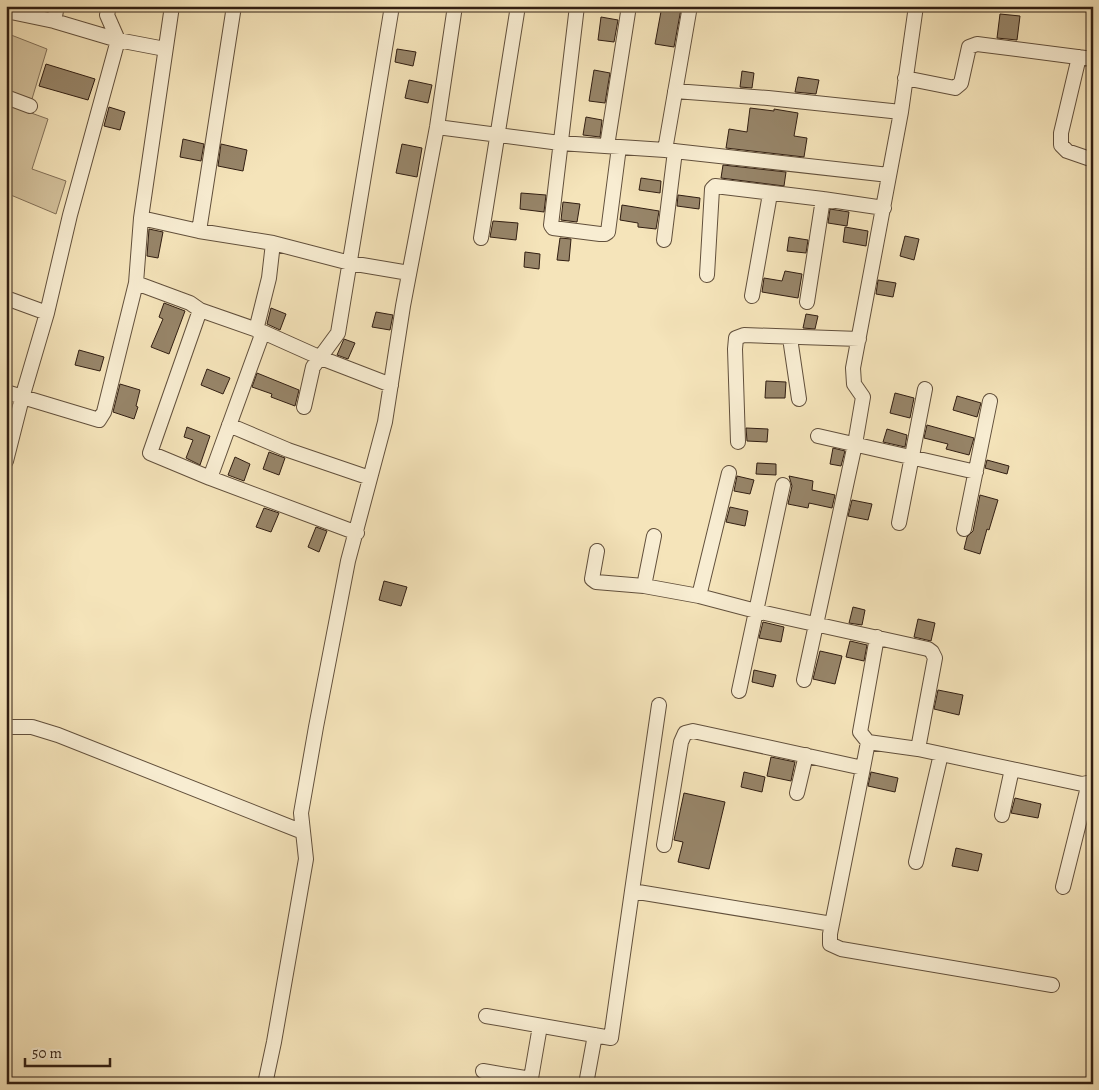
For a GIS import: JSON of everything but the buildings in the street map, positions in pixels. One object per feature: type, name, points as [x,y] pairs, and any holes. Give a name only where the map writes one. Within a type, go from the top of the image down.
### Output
[{"type":"street","points":[[54,20],[57,6]]},
{"type":"street","points":[[6,462],[70,215],[118,40],[107,15],[109,6]]},
{"type":"street","points":[[6,392],[99,420],[104,412],[136,283],[141,218],[172,6]]},
{"type":"street","points":[[199,231],[234,6]]},
{"type":"street","points":[[304,406],[313,367],[338,333],[392,6]]},
{"type":"street","points":[[264,1084],[274,1042],[305,867],[302,813],[316,727],[348,561],[385,422],[409,274],[437,127],[455,6]]},
{"type":"street","points":[[480,238],[518,6]]},
{"type":"street","points":[[577,6],[551,225],[557,229],[600,234],[608,232],[613,147],[629,6]]},
{"type":"street","points":[[664,240],[676,91],[690,6]]},
{"type":"street","points":[[804,680],[855,444],[862,397],[854,384],[853,368],[901,112],[916,6]]},
{"type":"street","points":[[6,11],[54,20],[118,40],[165,49]]},
{"type":"street","points":[[905,78],[955,88],[961,83],[970,47],[977,44],[1086,58],[1061,133],[1061,145],[1067,151],[1093,160]]},
{"type":"street","points":[[676,91],[768,98],[901,112]]},
{"type":"street","points":[[6,97],[30,106]]},
{"type":"street","points":[[437,127],[560,143],[670,151],[889,175]]},
{"type":"street","points":[[707,275],[712,189],[715,186],[884,208]]},
{"type":"street","points":[[752,296],[770,194]]},
{"type":"street","points":[[807,302],[823,199]]},
{"type":"street","points":[[141,218],[199,231],[273,243],[350,263],[409,274]]},
{"type":"street","points":[[210,478],[260,331],[273,243]]},
{"type":"street","points":[[136,283],[391,385]]},
{"type":"street","points":[[6,298],[46,313]]},
{"type":"street","points":[[200,310],[150,453],[210,478],[356,533]]},
{"type":"street","points":[[738,442],[734,349],[736,338],[744,334],[790,338],[859,339]]},
{"type":"street","points":[[790,338],[799,399]]},
{"type":"street","points":[[899,523],[925,389]]},
{"type":"street","points":[[964,529],[990,401]]},
{"type":"street","points":[[229,425],[288,450],[370,478]]},
{"type":"street","points":[[818,436],[976,472]]},
{"type":"street","points":[[699,596],[730,473]]},
{"type":"street","points":[[738,690],[783,486]]},
{"type":"street","points":[[644,586],[654,536]]},
{"type":"street","points":[[597,551],[592,579],[600,583],[644,586],[699,596],[756,611],[928,649],[934,654],[934,662],[918,749]]},
{"type":"street","points":[[877,637],[860,732],[868,742],[918,749],[1082,784],[1091,783],[1063,887]]},
{"type":"street","points":[[486,1016],[611,1038],[659,705]]},
{"type":"street","points":[[6,727],[32,727],[58,735],[303,832]]},
{"type":"street","points":[[664,845],[681,742],[685,733],[693,731],[863,768]]},
{"type":"street","points":[[868,742],[832,924],[830,944],[841,949],[1052,985]]},
{"type":"street","points":[[916,862],[941,754]]},
{"type":"street","points":[[797,793],[806,755]]},
{"type":"street","points":[[1002,815],[1012,769]]},
{"type":"street","points":[[632,891],[832,924]]},
{"type":"street","points":[[483,1072],[530,1082],[540,1026]]},
{"type":"street","points":[[586,1084],[595,1035]]},
{"type":"shaded area","points":[[6,33],[47,49],[32,99],[6,90]]},
{"type":"shaded area","points":[[6,104],[48,119],[32,169],[66,181],[56,214],[6,193]]}]
